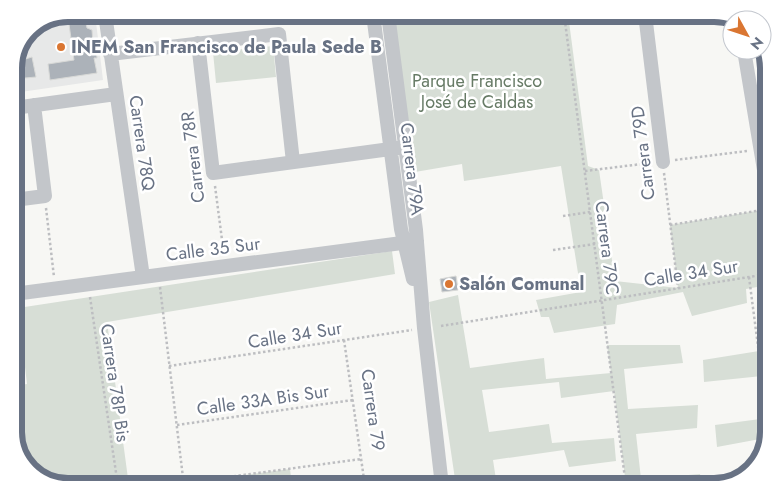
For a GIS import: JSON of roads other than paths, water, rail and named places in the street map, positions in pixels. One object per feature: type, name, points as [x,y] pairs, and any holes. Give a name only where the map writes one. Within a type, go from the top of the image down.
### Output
[{"type":"street","name":"Carrera 78Q","points":[[106,22],[143,277]]},
{"type":"street","name":"Carrera 79A","points":[[374,22],[401,229],[411,242]]},
{"type":"street","name":"Carrera 79A","points":[[389,22],[405,147],[411,242],[424,328],[441,478]]},
{"type":"street","name":"Carrera 79D","points":[[646,22],[663,162]]},
{"type":"street","points":[[110,54],[279,34],[293,162],[405,147]]},
{"type":"street","name":"Carrera 78R","points":[[198,44],[213,173],[293,162]]},
{"type":"street","points":[[746,60],[760,143]]},
{"type":"street","points":[[23,107],[116,94]]},
{"type":"street","points":[[23,199],[45,196],[34,105]]},
{"type":"street","name":"Calle 35 Sur","points":[[23,293],[411,242]]},
{"type":"place","name":"INEM San Francisco de Paula Sede B","points":[[61,47]]},
{"type":"place","name":"Salón Comunal","points":[[449,284]]},
{"type":"park label","name":"Parque Francisco José de Caldas","points":[[477,91]]}]
